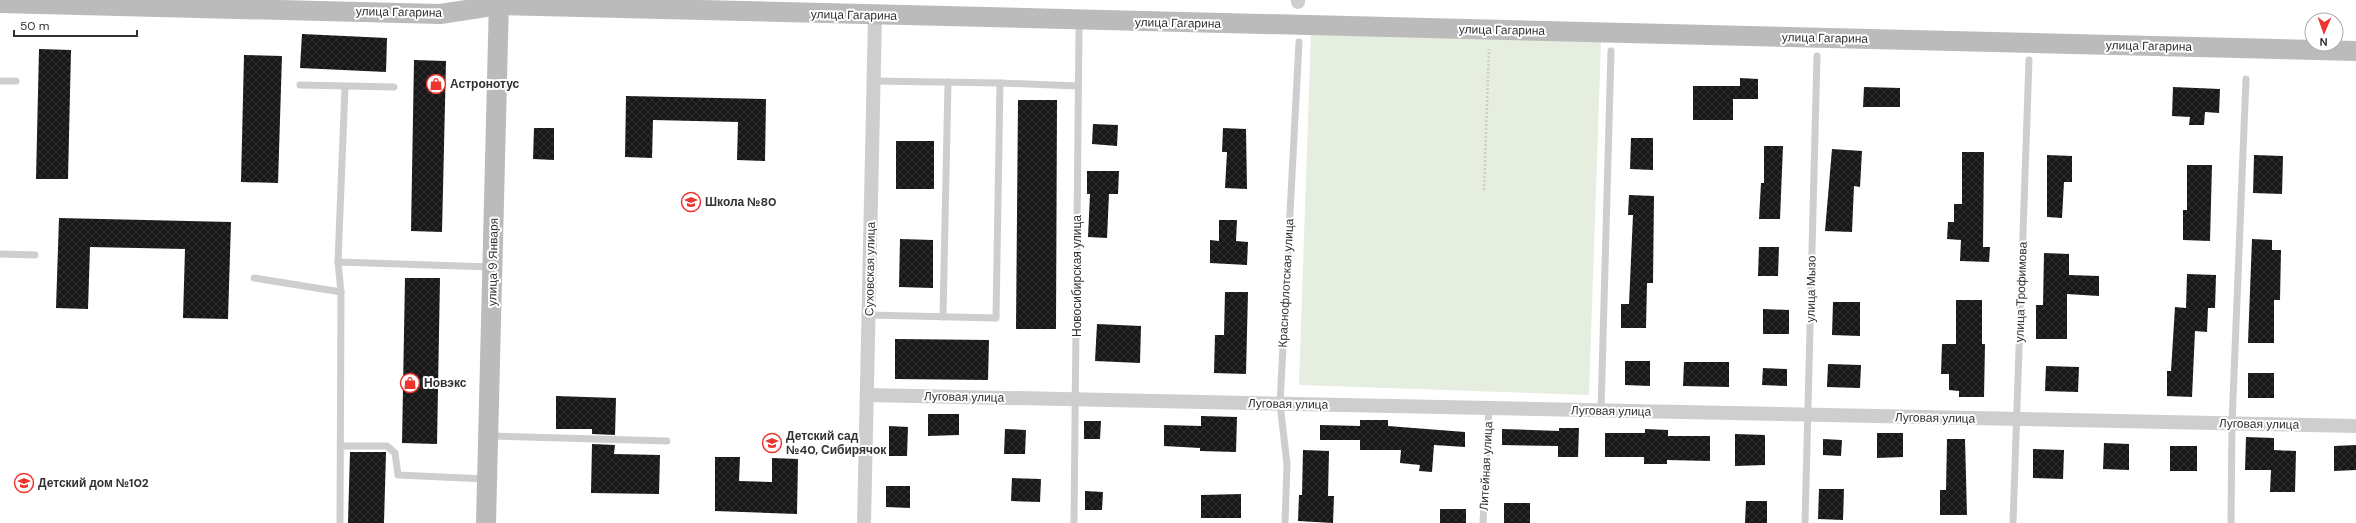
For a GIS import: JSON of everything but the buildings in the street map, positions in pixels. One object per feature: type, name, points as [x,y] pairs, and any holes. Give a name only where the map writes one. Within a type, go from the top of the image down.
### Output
[{"type":"street","name":"улица Гагарина","points":[[0,3],[440,14],[499,3],[605,4],[794,10],[875,16],[2356,51]]},
{"type":"street","name":"улица 9 Января","points":[[486,523],[499,3]]},
{"type":"street","name":"Суховская улица","points":[[864,523],[875,16]]},
{"type":"street","name":"Луговая улица","points":[[867,396],[2356,426]]},
{"type":"lane","name":"Новосибирская улица","points":[[1074,523],[1079,29]]},
{"type":"lane","name":"Краснофлотская улица","points":[[1285,523],[1287,464],[1280,404],[1299,42]]},
{"type":"lane","points":[[1601,411],[1611,51]]},
{"type":"lane","name":"улица Мызо","points":[[1805,523],[1817,56]]},
{"type":"lane","name":"улица Трофимова","points":[[2013,523],[2029,60]]},
{"type":"lane","points":[[2231,523],[2232,423],[2246,79]]},
{"type":"lane","points":[[0,81],[16,81]]},
{"type":"lane","points":[[874,81],[1078,86]]},
{"type":"lane","points":[[943,317],[948,82]]},
{"type":"lane","points":[[869,316],[996,318],[1000,83]]},
{"type":"lane","points":[[300,85],[394,87]]},
{"type":"lane","points":[[340,523],[341,292],[338,262],[346,86]]},
{"type":"lane","points":[[0,254],[34,255]]},
{"type":"lane","points":[[338,262],[493,267]]},
{"type":"lane","points":[[254,278],[341,292]]},
{"type":"lane","name":"Литейная улица","points":[[1484,523],[1489,408]]},
{"type":"lane","points":[[488,436],[667,441]]},
{"type":"lane","points":[[341,446],[387,446],[395,452],[398,475],[488,479]]},
{"type":"path","points":[[1484,190],[1489,49]]},
{"type":"green space","points":[[1311,31],[1601,41],[1589,395],[1299,385]]},
{"type":"place","name":"Астронотус","points":[[436,84]]},
{"type":"place","name":"Школа №80","points":[[691,202]]},
{"type":"place","name":"Новэкс","points":[[410,383]]},
{"type":"place","name":"Детский сад №40, Сибирячок","points":[[772,443]]},
{"type":"place","name":"Детский дом №102","points":[[24,483]]}]
